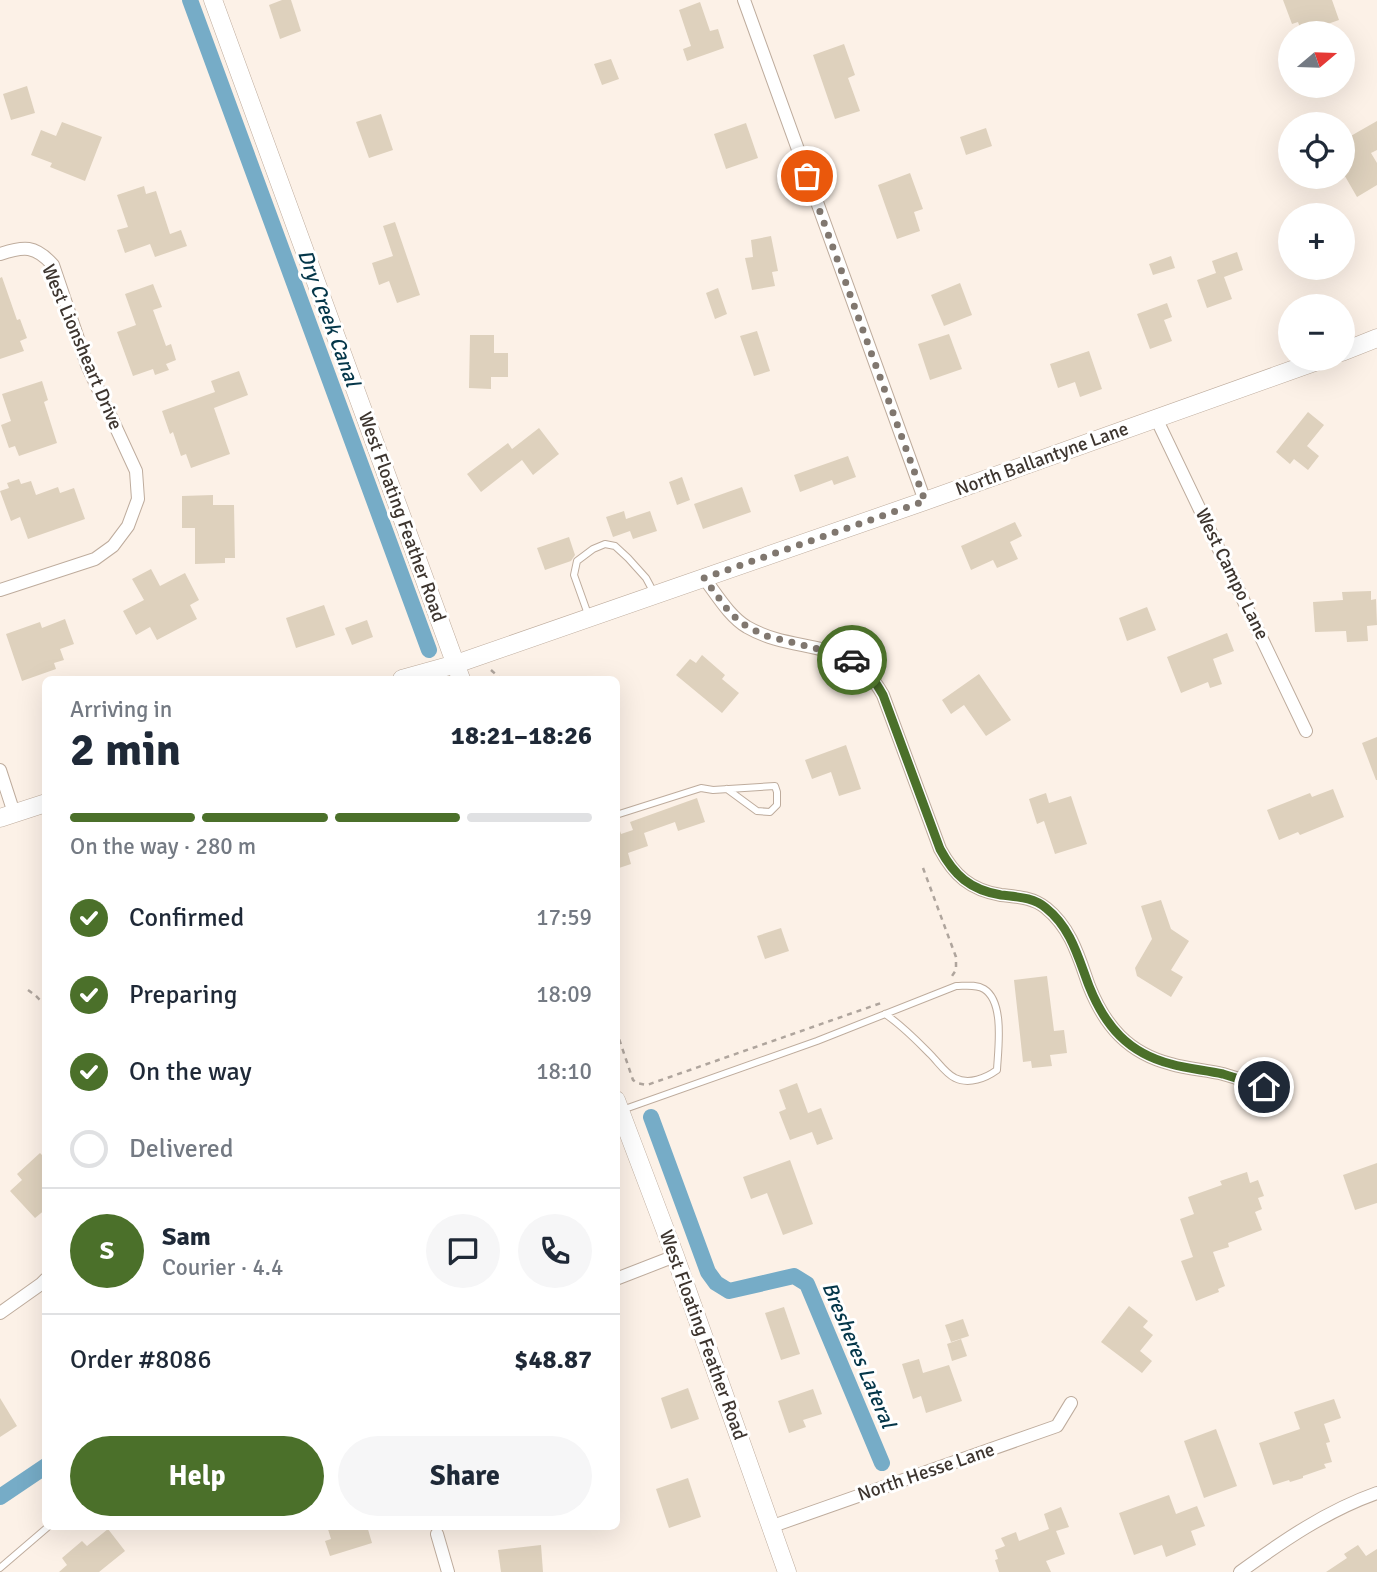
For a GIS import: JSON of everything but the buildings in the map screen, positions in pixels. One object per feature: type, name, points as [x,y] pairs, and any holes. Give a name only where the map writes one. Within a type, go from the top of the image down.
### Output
[{"type":"main road","name":"West Floating Feather Road","points":[[213,0],[458,672]]},
{"type":"main road","points":[[1355,347],[1377,338]]},
{"type":"main road","name":"North Ballantyne Lane","points":[[426,676],[458,672],[589,618],[1289,371]]},
{"type":"main road","points":[[7,815],[42,804]]},
{"type":"main road","name":"West Floating Feather Road","points":[[620,1111],[675,1256],[787,1572]]},
{"type":"street","points":[[744,0],[925,501]]},
{"type":"street","name":"West Lionsheart Drive","points":[[0,254],[16,249],[36,250],[52,265],[87,365],[136,471],[138,499],[128,526],[113,546],[94,559],[0,590]]},
{"type":"street","name":"West Campo Lane","points":[[1156,418],[1306,731]]},
{"type":"street","points":[[704,578],[730,613],[746,626],[766,636],[835,653],[857,663],[874,679],[883,695],[948,865],[961,879],[980,890],[1023,897],[1043,905],[1060,919],[1070,935],[1094,999],[1103,1016],[1122,1039],[1147,1056],[1170,1064],[1223,1074],[1264,1087]]},
{"type":"street","points":[[0,770],[7,815]]},
{"type":"street","points":[[620,1277],[675,1256]]},
{"type":"street","points":[[0,1313],[42,1283]]},
{"type":"street","name":"North Hesse Lane","points":[[770,1527],[1057,1426],[1070,1403]]},
{"type":"street","points":[[1240,1572],[1286,1538],[1353,1502],[1377,1493]]},
{"type":"street","points":[[437,1534],[448,1572]]},
{"type":"lane","points":[[589,618],[574,575],[577,561],[605,544],[615,546],[628,558],[646,578],[655,595]]},
{"type":"lane","points":[[620,814],[701,788],[713,790],[727,789],[775,786],[777,805],[770,812],[757,811],[727,789]]},
{"type":"lane","points":[[620,1105],[817,1041],[885,1014],[956,986],[986,989],[993,1000],[998,1016],[998,1070],[979,1079],[968,1081],[955,1078],[900,1024],[885,1014]]},
{"type":"lane","points":[[0,1568],[44,1530]]},
{"type":"path","points":[[486,666],[498,676]]},
{"type":"path","points":[[923,868],[956,957],[956,970],[949,978]]},
{"type":"path","points":[[28,990],[42,1002]]},
{"type":"path","points":[[620,1042],[633,1080],[647,1085],[886,1001]]},
{"type":"waterway","name":"Dry Creek Canal","points":[[190,0],[429,650]]},
{"type":"waterway","name":"Bresheres Lateral","points":[[651,1117],[708,1272],[716,1283],[729,1291],[794,1276],[807,1284],[882,1463]]},
{"type":"waterway","name":"Dry Creek Canal","points":[[0,1497],[42,1469]]},
{"type":"way so far","points":[[807,176],[925,501],[704,578],[730,613],[746,626],[766,636],[835,653],[852,660]]},
{"type":"route","points":[[852,660],[874,679],[883,695],[940,849],[948,865],[961,879],[980,890],[1023,897],[1043,905],[1060,919],[1070,935],[1103,1016],[1130,1046],[1147,1056],[1170,1064],[1223,1074],[1264,1087]]}]
